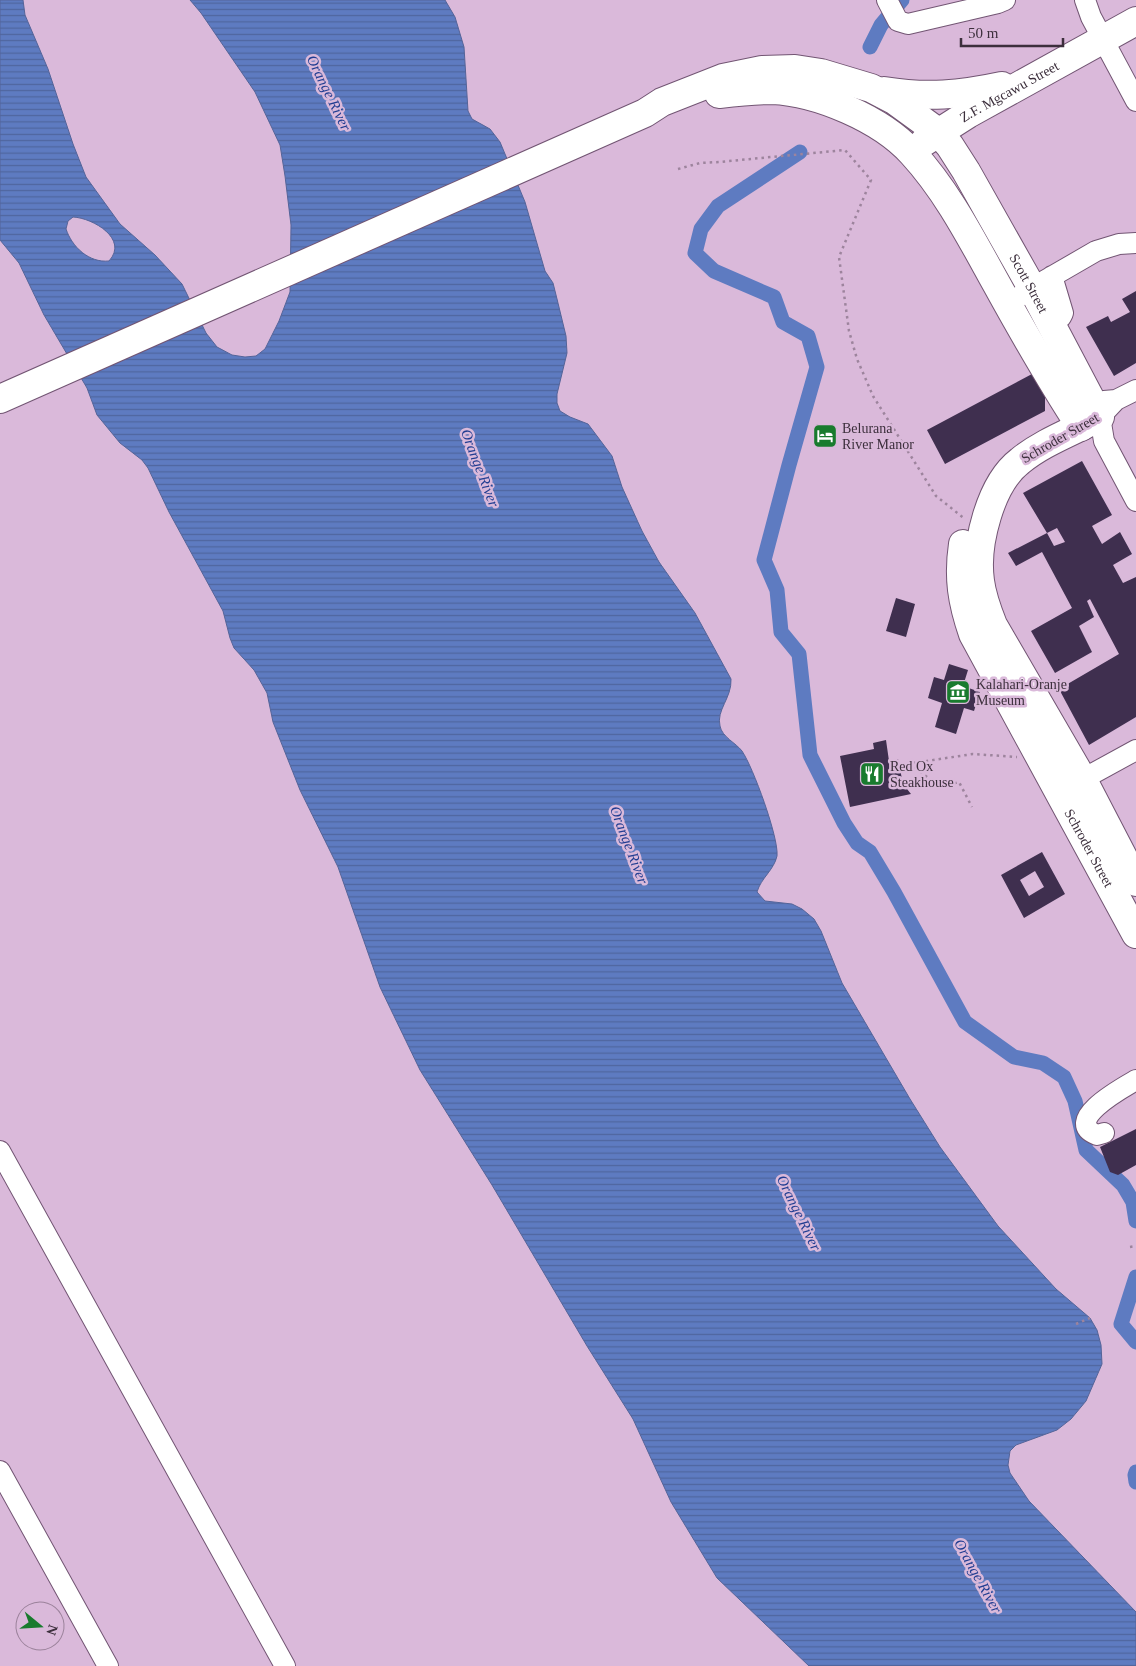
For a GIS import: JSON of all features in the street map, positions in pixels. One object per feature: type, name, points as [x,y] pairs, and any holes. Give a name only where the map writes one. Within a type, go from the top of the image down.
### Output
[{"type":"highway","name":"Z.F. Mgcawu Street","points":[[944,139],[1107,46],[1136,21]]},
{"type":"highway","name":"Z.F. Mgcawu Street","points":[[916,158],[1026,81],[1107,46],[1136,41]]},
{"type":"highway","points":[[0,399],[536,162],[645,113],[662,102],[723,78],[762,70],[795,69],[821,72],[871,88],[894,100],[944,139]]},
{"type":"highway","points":[[871,88],[900,94],[945,95],[967,94],[1026,81]]},
{"type":"highway","name":"Scott Street","points":[[645,113],[663,110],[686,101],[713,95],[739,91],[773,90],[802,95],[840,107],[873,123],[893,136],[916,158],[938,184],[961,220],[1008,304],[1094,417]]},
{"type":"highway","name":"Scott Street","points":[[944,139],[1042,282],[1051,323],[1094,417]]},
{"type":"highway","name":"Schroder Street","points":[[1094,417],[1014,448],[997,464],[984,481],[967,523],[960,585],[964,608],[972,634],[1136,882]]},
{"type":"highway","name":"Schroder Street","points":[[1071,786],[1136,934]]},
{"type":"street","points":[[891,8],[900,22],[913,24],[1005,0]]},
{"type":"street","points":[[1085,0],[1091,17],[1136,101]]},
{"type":"street","points":[[1008,304],[1096,251],[1119,244],[1136,243]]},
{"type":"street","points":[[1094,417],[1136,390]]},
{"type":"street","name":"Scott Street","points":[[1094,417],[1136,501]]},
{"type":"street","points":[[1071,786],[1136,750]]},
{"type":"street","points":[[1104,1133],[1097,1135],[1089,1130],[1086,1124],[1088,1115],[1095,1108],[1136,1080]]},
{"type":"street","points":[[0,1151],[285,1666]]},
{"type":"street","points":[[0,1471],[108,1666]]},
{"type":"path","points":[[678,169],[700,162],[719,162],[845,150],[871,180],[839,257],[849,331],[856,359],[873,396],[936,496],[965,519]]},
{"type":"path","points":[[900,765],[973,754],[1025,757]]},
{"type":"path","points":[[910,763],[932,781],[945,786],[959,782],[972,807]]},
{"type":"path","points":[[1130,1247],[1135,1246]]},
{"type":"path","points":[[1076,1324],[1090,1318]]},
{"type":"water","name":"Orange River","points":[[0,0],[23,0],[25,15],[48,69],[86,177],[120,224],[155,255],[182,284],[206,333],[217,347],[232,355],[256,356],[265,349],[279,321],[290,292],[291,225],[280,145],[255,92],[190,0],[445,0],[455,17],[464,47],[468,111],[472,119],[490,129],[500,142],[525,202],[545,271],[553,283],[566,336],[567,353],[557,394],[557,403],[560,411],[588,424],[612,456],[622,487],[642,531],[659,562],[695,613],[731,679],[731,686],[719,720],[721,730],[742,751],[747,759],[764,803],[777,847],[775,861],[761,882],[757,892],[765,901],[792,904],[802,909],[814,919],[821,931],[842,983],[940,1147],[998,1226],[1056,1289],[1090,1318],[1097,1330],[1101,1345],[1102,1364],[1086,1401],[1071,1419],[1057,1430],[1016,1445],[1010,1451],[1008,1465],[1010,1473],[1029,1501],[1136,1612],[1136,1666],[809,1666],[717,1578],[671,1502],[633,1419],[587,1346],[492,1185],[420,1070],[380,987],[338,867],[300,790],[273,722],[267,693],[254,670],[234,648],[223,611],[169,512],[148,468],[142,460],[120,443],[97,415],[87,388],[44,315],[19,263],[0,240]],"holes":[[[73,217],[81,218],[106,231],[112,238],[115,245],[114,253],[109,261],[102,261],[88,256],[72,242],[66,229],[68,221]]]},
{"type":"building","points":[[1136,291],[1136,363],[1114,376],[1086,327],[1108,316],[1111,322],[1130,312],[1122,299]]},
{"type":"building","points":[[1032,374],[1045,395],[1045,411],[945,464],[927,430]]},
{"type":"building","points":[[1082,461],[1112,515],[1092,526],[1102,544],[1120,532],[1132,554],[1113,565],[1123,583],[1136,577],[1136,717],[1089,745],[1059,689],[1119,654],[1090,599],[1087,601],[1094,617],[1079,626],[1092,652],[1055,673],[1031,631],[1072,608],[1042,552],[1016,566],[1008,553],[1047,533],[1023,493]],"holes":[[[1057,528],[1065,542],[1054,546],[1047,533]]]},
{"type":"building","points":[[896,598],[915,604],[906,637],[886,631]]},
{"type":"building","points":[[949,664],[968,670],[963,686],[980,692],[974,711],[964,708],[956,734],[935,727],[942,703],[928,698],[934,677],[944,680]]},
{"type":"building","name":"Red Ox Steakhouse","points":[[886,740],[889,761],[898,759],[903,784],[911,794],[850,807],[840,756],[874,749],[873,743]]},
{"type":"building","points":[[1042,852],[1065,894],[1024,918],[1001,875]],"holes":[[[1035,871],[1044,887],[1029,896],[1020,880]]]},
{"type":"building","points":[[1136,1129],[1136,1165],[1118,1175],[1110,1172],[1100,1147]]},
{"type":"waterway","points":[[870,47],[881,25],[902,0]]},
{"type":"waterway","points":[[800,152],[718,206],[701,229],[695,253],[714,271],[774,297],[783,322],[808,336],[817,367],[764,560],[777,590],[781,632],[799,654],[810,755],[844,823],[857,843],[870,852],[965,1022],[1014,1057],[1043,1063],[1064,1077],[1075,1101],[1086,1150],[1123,1185],[1133,1202],[1136,1221]]},
{"type":"waterway","points":[[1136,1277],[1121,1324],[1136,1342]]},
{"type":"waterway","points":[[1136,1472],[1136,1482]]},
{"type":"place","name":"Belurana River Manor","points":[[825,436]]},
{"type":"place","name":"Kalahari-Oranje Museum","points":[[958,692]]},
{"type":"place","name":"Red Ox Steakhouse","points":[[872,774]]}]
